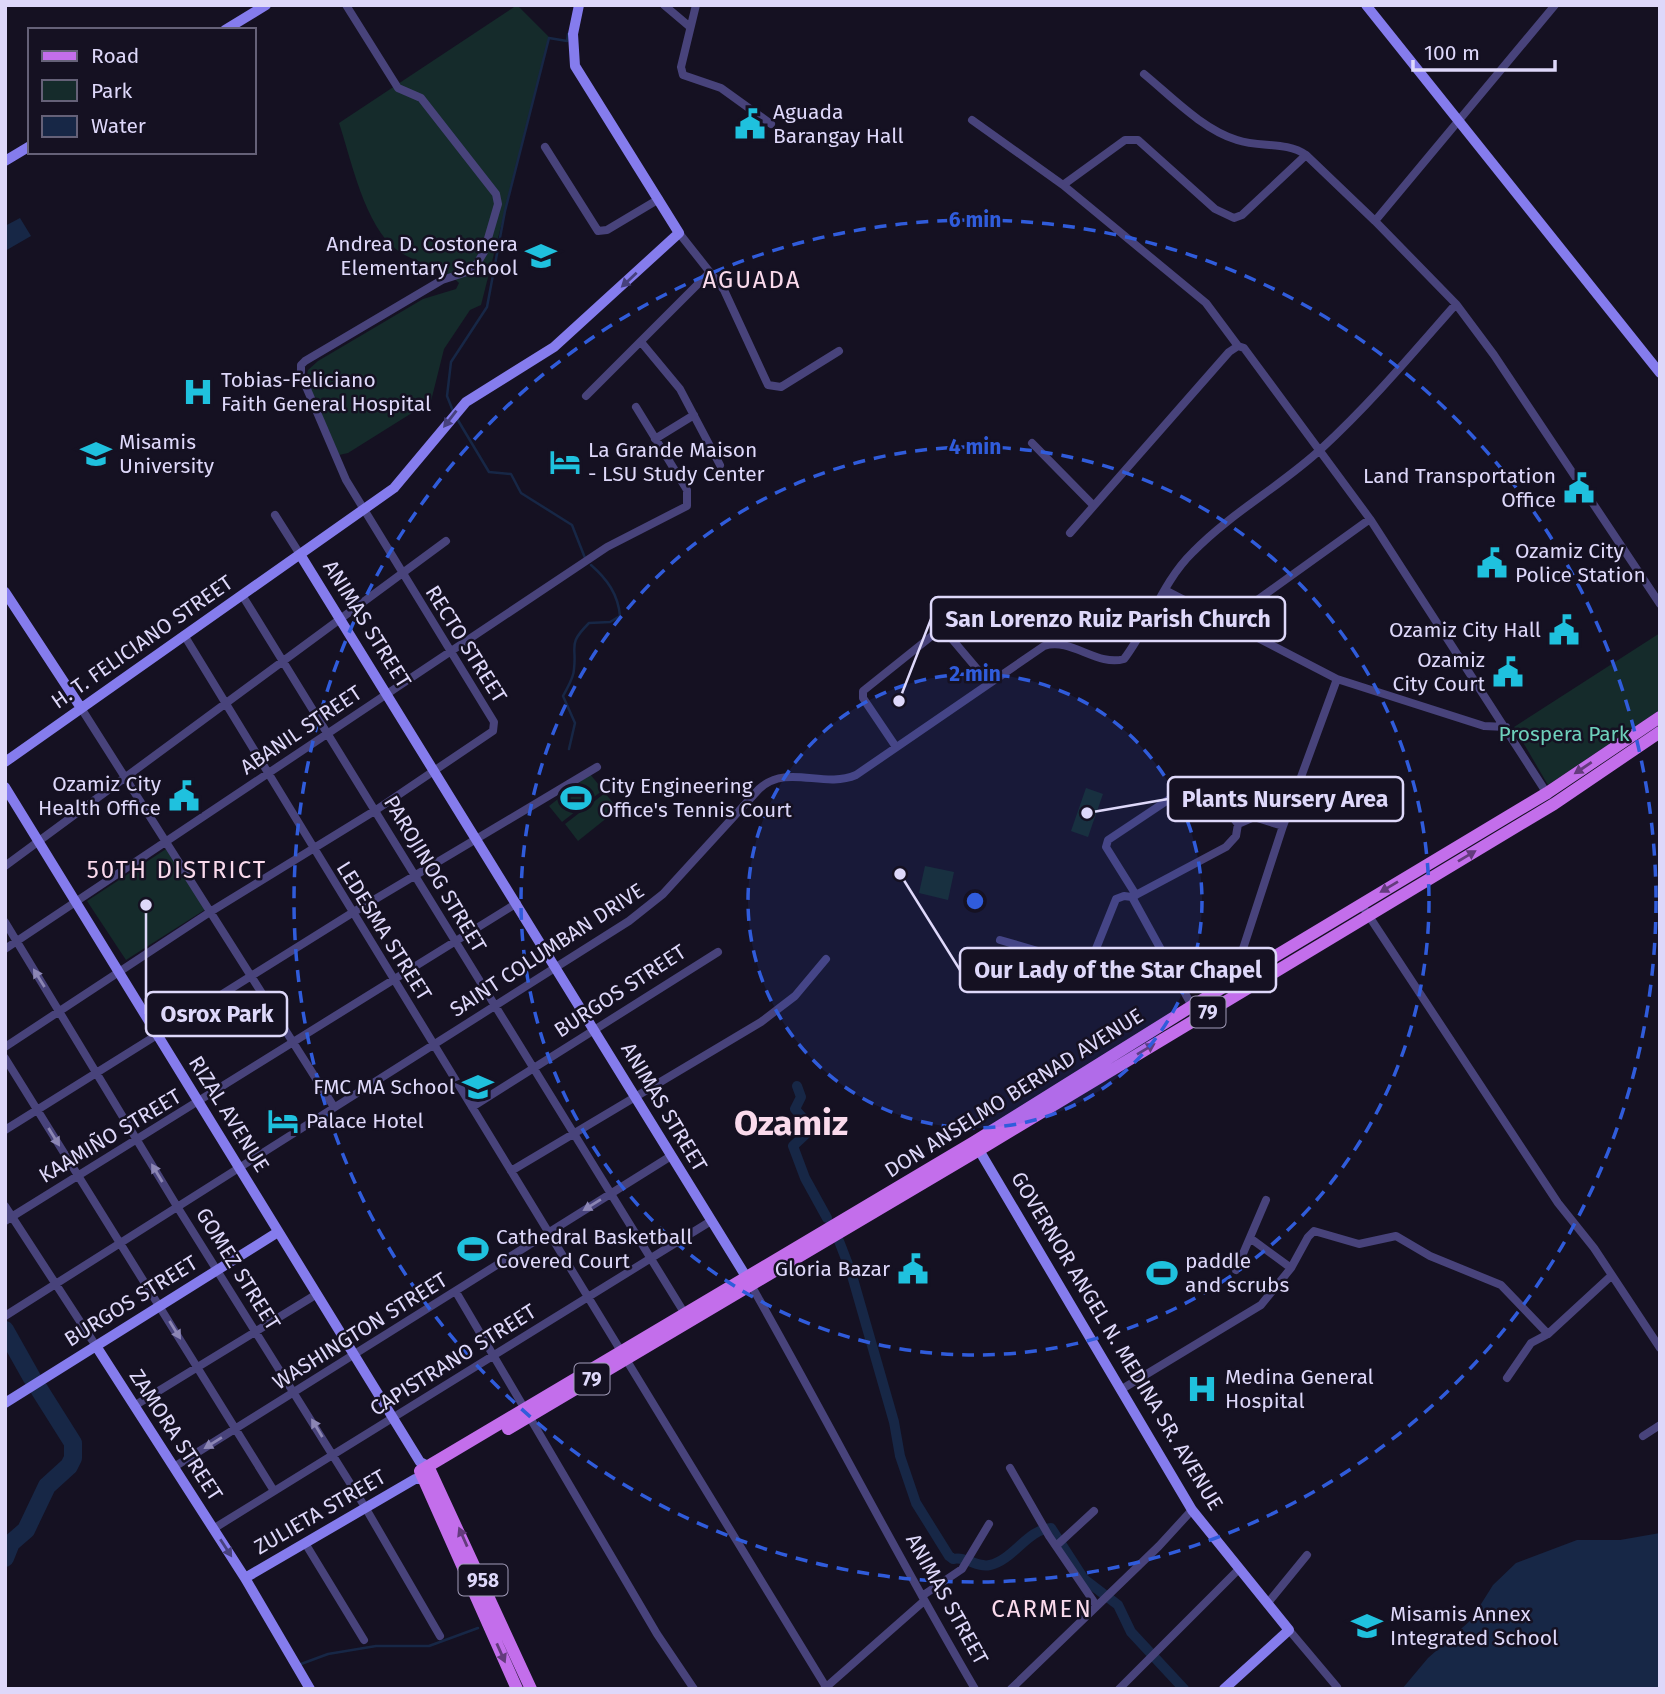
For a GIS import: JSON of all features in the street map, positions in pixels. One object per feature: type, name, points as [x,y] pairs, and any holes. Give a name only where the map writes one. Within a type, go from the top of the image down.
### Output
[{"type":"main road","name":"DON ANSELMO BERNAD AVENUE","points":[[1550,798],[1660,717]]},
{"type":"main road","name":"DON ANSELMO BERNAD AVENUE","points":[[423,1472],[977,1146],[1660,732]]},
{"type":"main road","name":"DON ANSELMO BERNAD AVENUE","points":[[1104,1068],[1192,1006],[1244,982]]},
{"type":"main road","name":"DON ANSELMO BERNAD AVENUE","points":[[622,1356],[684,1314],[749,1281]]},
{"type":"main road","name":"958","points":[[423,1472],[492,1617],[531,1689]]},
{"type":"main road","name":"958","points":[[492,1617],[517,1689]]},
{"type":"street","points":[[228,28],[266,5]]},
{"type":"street","name":"RECTO STREET","points":[[5,1046],[210,912],[376,810],[490,734],[494,727],[363,511],[334,456],[301,375],[301,365],[442,280],[473,270],[481,260],[498,200],[421,98],[398,88],[346,5]]},
{"type":"street","points":[[579,5],[573,34],[575,66],[678,233],[724,290],[751,354],[770,387],[781,387],[839,351]]},
{"type":"street","points":[[664,5],[690,27]]},
{"type":"street","points":[[696,5],[681,67],[683,75],[721,88],[771,124]]},
{"type":"street","points":[[1366,5],[1660,373]]},
{"type":"street","points":[[1375,221],[1555,5]]},
{"type":"street","points":[[1144,74],[1222,133],[1252,143],[1293,148],[1306,155],[1456,304],[1494,355],[1660,604]]},
{"type":"street","points":[[972,120],[1063,185],[1206,303],[1238,346],[1248,351],[1370,519],[1550,798]]},
{"type":"street","points":[[1063,185],[1125,140],[1133,138],[1215,209],[1237,218],[1306,155]]},
{"type":"street","points":[[5,161],[28,147]]},
{"type":"street","points":[[545,147],[598,231],[607,230],[659,199]]},
{"type":"street","name":"H. T. FELICIANO STREET","points":[[5,762],[363,511],[406,477],[466,402],[568,336],[678,233]]},
{"type":"street","points":[[586,396],[710,272]]},
{"type":"street","name":"SAINT COLUMBAN DRIVE","points":[[5,1316],[646,909],[759,789],[773,778],[846,780],[1050,644],[1068,646],[1111,660],[1124,659],[1179,567],[1222,524],[1320,450],[1382,388],[1456,304]]},
{"type":"street","points":[[641,342],[670,375],[720,465]]},
{"type":"street","points":[[1070,533],[1229,352],[1238,346]]},
{"type":"street","points":[[636,407],[655,439],[694,415]]},
{"type":"street","name":"ABANIL STREET","points":[[5,949],[607,547],[683,510],[689,502],[687,490],[655,439]]},
{"type":"street","points":[[1032,443],[1093,505]]},
{"type":"street","points":[[275,515],[301,555]]},
{"type":"street","points":[[1228,621],[1370,519]]},
{"type":"street","points":[[5,866],[446,541]]},
{"type":"street","name":"ANIMAS STREET","points":[[301,555],[478,837],[749,1281],[975,1689]]},
{"type":"street","points":[[1165,590],[1337,679],[1484,726],[1506,727]]},
{"type":"street","points":[[5,592],[334,1107]]},
{"type":"street","name":"PAROJINOG STREET","points":[[242,595],[684,1314]]},
{"type":"street","points":[[896,747],[863,698],[863,691],[938,631],[946,632],[989,683]]},
{"type":"street","name":"LEDESMA STREET","points":[[184,635],[825,1688]]},
{"type":"street","points":[[1244,982],[1239,961],[1283,826],[1337,679]]},
{"type":"street","points":[[5,1130],[159,1037],[352,914],[597,767]]},
{"type":"street","points":[[1000,940],[1089,966],[1116,900],[1124,896],[1134,896],[1226,847],[1236,836],[1238,824],[1203,779],[1109,837],[1107,847],[1134,896],[1192,1006]]},
{"type":"street","name":"RIZAL AVENUE","points":[[5,787],[41,840],[118,972],[394,1417],[423,1472]]},
{"type":"street","points":[[1238,824],[1254,817],[1283,826]]},
{"type":"street","name":"KAAMIÑO STREET","points":[[9,1218],[200,1102],[516,903]]},
{"type":"street","points":[[1365,909],[1558,1203],[1660,1348]]},
{"type":"street","name":"GOMEZ STREET","points":[[5,922],[178,1208],[333,1454],[440,1636]]},
{"type":"street","name":"BURGOS STREET","points":[[472,1107],[718,952]]},
{"type":"street","points":[[511,1171],[635,1095],[761,1023],[795,996],[826,959]]},
{"type":"street","points":[[5,1058],[274,1490]]},
{"type":"street","name":"GOVERNOR ANGEL N. MEDINA SR. AVENUE","points":[[977,1146],[1192,1510],[1337,1687]]},
{"type":"street","name":"WASHINGTON STREET","points":[[174,1467],[671,1157]]},
{"type":"street","points":[[1236,1270],[1266,1200]]},
{"type":"street","name":"ZAMORA STREET","points":[[5,1206],[9,1218],[56,1284],[245,1578],[310,1689]]},
{"type":"street","name":"CAPISTRANO STREET","points":[[213,1529],[711,1221]]},
{"type":"street","points":[[1122,1389],[1261,1305],[1291,1268],[1314,1231],[1359,1244],[1396,1237],[1430,1256],[1501,1285],[1548,1334]]},
{"type":"street","name":"BURGOS STREET","points":[[5,1404],[278,1232]]},
{"type":"street","points":[[1250,1238],[1291,1268]]},
{"type":"street","points":[[1507,1378],[1531,1343],[1548,1334],[1611,1276]]},
{"type":"street","points":[[456,1292],[657,1634],[694,1689]]},
{"type":"street","points":[[134,1406],[317,1294]]},
{"type":"street","points":[[1643,1436],[1660,1425]]},
{"type":"street","points":[[1010,1468],[1049,1536],[1099,1603]]},
{"type":"street","name":"ZULIETA STREET","points":[[245,1578],[423,1472]]},
{"type":"street","points":[[1011,1689],[1192,1510]]},
{"type":"street","points":[[1056,1546],[1094,1511]]},
{"type":"street","points":[[825,1688],[967,1560],[989,1524]]},
{"type":"street","points":[[305,1543],[364,1640]]},
{"type":"street","points":[[1267,1604],[1307,1555]]},
{"type":"street","points":[[1119,1689],[1239,1569]]},
{"type":"street","points":[[1224,1689],[1289,1630]]},
{"type":"green space","points":[[517,5],[549,37],[481,305],[470,310],[444,349],[431,401],[348,453],[339,455],[306,378],[308,370],[318,361],[423,299],[456,289],[459,283],[453,277],[404,255],[376,226],[361,191],[339,123]]},
{"type":"green space","name":"Prospera Park","points":[[1660,633],[1660,710],[1548,785],[1514,727]]},
{"type":"green space","name":"City Engineering Office's Tennis Court","points":[[590,774],[603,790],[562,822],[549,806]]},
{"type":"green space","points":[[1086,788],[1103,794],[1088,837],[1071,831]]},
{"type":"green space","name":"City Engineering Office's Tennis Court","points":[[605,793],[618,809],[578,841],[565,824]]},
{"type":"green space","points":[[166,849],[206,909],[126,960],[87,901]]},
{"type":"green space","points":[[925,866],[954,872],[948,900],[919,893]]},
{"type":"water","points":[[20,218],[31,236],[5,251],[5,226]]},
{"type":"water","points":[[1660,1533],[1660,1689],[1402,1689],[1428,1658],[1471,1620],[1493,1585],[1516,1563],[1577,1540],[1620,1540]]},
{"type":"waterway","points":[[453,411],[447,396],[451,362],[487,307],[505,211],[549,38],[567,41],[568,34]]},
{"type":"waterway","points":[[456,417],[489,472],[511,474],[521,493],[572,525],[585,558]]},
{"type":"waterway","points":[[569,749],[575,723],[563,696],[574,672],[575,641],[589,623],[610,622],[620,616],[611,587],[591,565]]},
{"type":"waterway","points":[[797,1086],[801,1097],[795,1109],[809,1125],[808,1132],[793,1146],[805,1178],[827,1218]]},
{"type":"waterway","points":[[839,1241],[851,1272],[894,1422],[900,1456],[916,1503],[949,1556],[980,1565],[990,1565],[1006,1557],[1035,1534],[1051,1528],[1084,1579],[1118,1605],[1131,1632],[1184,1689]]},
{"type":"waterway","points":[[5,1330],[32,1378]]},
{"type":"waterway","points":[[5,1558],[11,1543],[26,1530],[47,1486],[69,1466],[73,1458],[73,1443],[39,1389]]},
{"type":"waterway","points":[[301,1664],[328,1654],[376,1646],[429,1646],[478,1628]]},
{"type":"place","name":"Aguada Barangay Hall","points":[[750,124]]},
{"type":"place","name":"Andrea D. Costonera Elementary School","points":[[541,256]]},
{"type":"place","name":"Tobias-Feliciano Faith General Hospital","points":[[198,392]]},
{"type":"place","name":"Misamis University","points":[[96,454]]},
{"type":"place","name":"La Grande Maison - LSU Study Center","points":[[565,462]]},
{"type":"place","name":"Land Transportation Office","points":[[1579,488]]},
{"type":"place","name":"Ozamiz City Police Station","points":[[1492,563]]},
{"type":"place","name":"Ozamiz City Hall","points":[[1564,630]]},
{"type":"place","name":"Ozamiz City Court","points":[[1508,672]]},
{"type":"place","name":"San Lorenzo Ruiz Parish Church","points":[[899,701]]},
{"type":"place","name":"Ozamiz City Health Office","points":[[184,796]]},
{"type":"place","name":"City Engineering Office's Tennis Court","points":[[576,798]]},
{"type":"place","name":"Plants Nursery Area","points":[[1087,813]]},
{"type":"place","name":"Our Lady of the Star Chapel","points":[[900,874]]},
{"type":"place","name":"Osrox Park","points":[[146,905]]},
{"type":"place","name":"FMC MA School","points":[[478,1087]]},
{"type":"place","name":"Palace Hotel","points":[[283,1121]]},
{"type":"place","name":"Cathedral Basketball Covered Court","points":[[473,1249]]},
{"type":"place","name":"Gloria Bazar","points":[[913,1269]]},
{"type":"place","name":"paddle and scrubs","points":[[1162,1273]]},
{"type":"place","name":"Medina General Hospital","points":[[1202,1389]]},
{"type":"place","name":"Misamis Annex Integrated School","points":[[1367,1626]]},
{"type":"district","name":"AGUADA","points":[[752,280]]},
{"type":"district","name":"50TH DISTRICT","points":[[177,870]]},
{"type":"district","name":"Ozamiz","points":[[791,1123]]},
{"type":"district","name":"CARMEN","points":[[1042,1609]]}]
